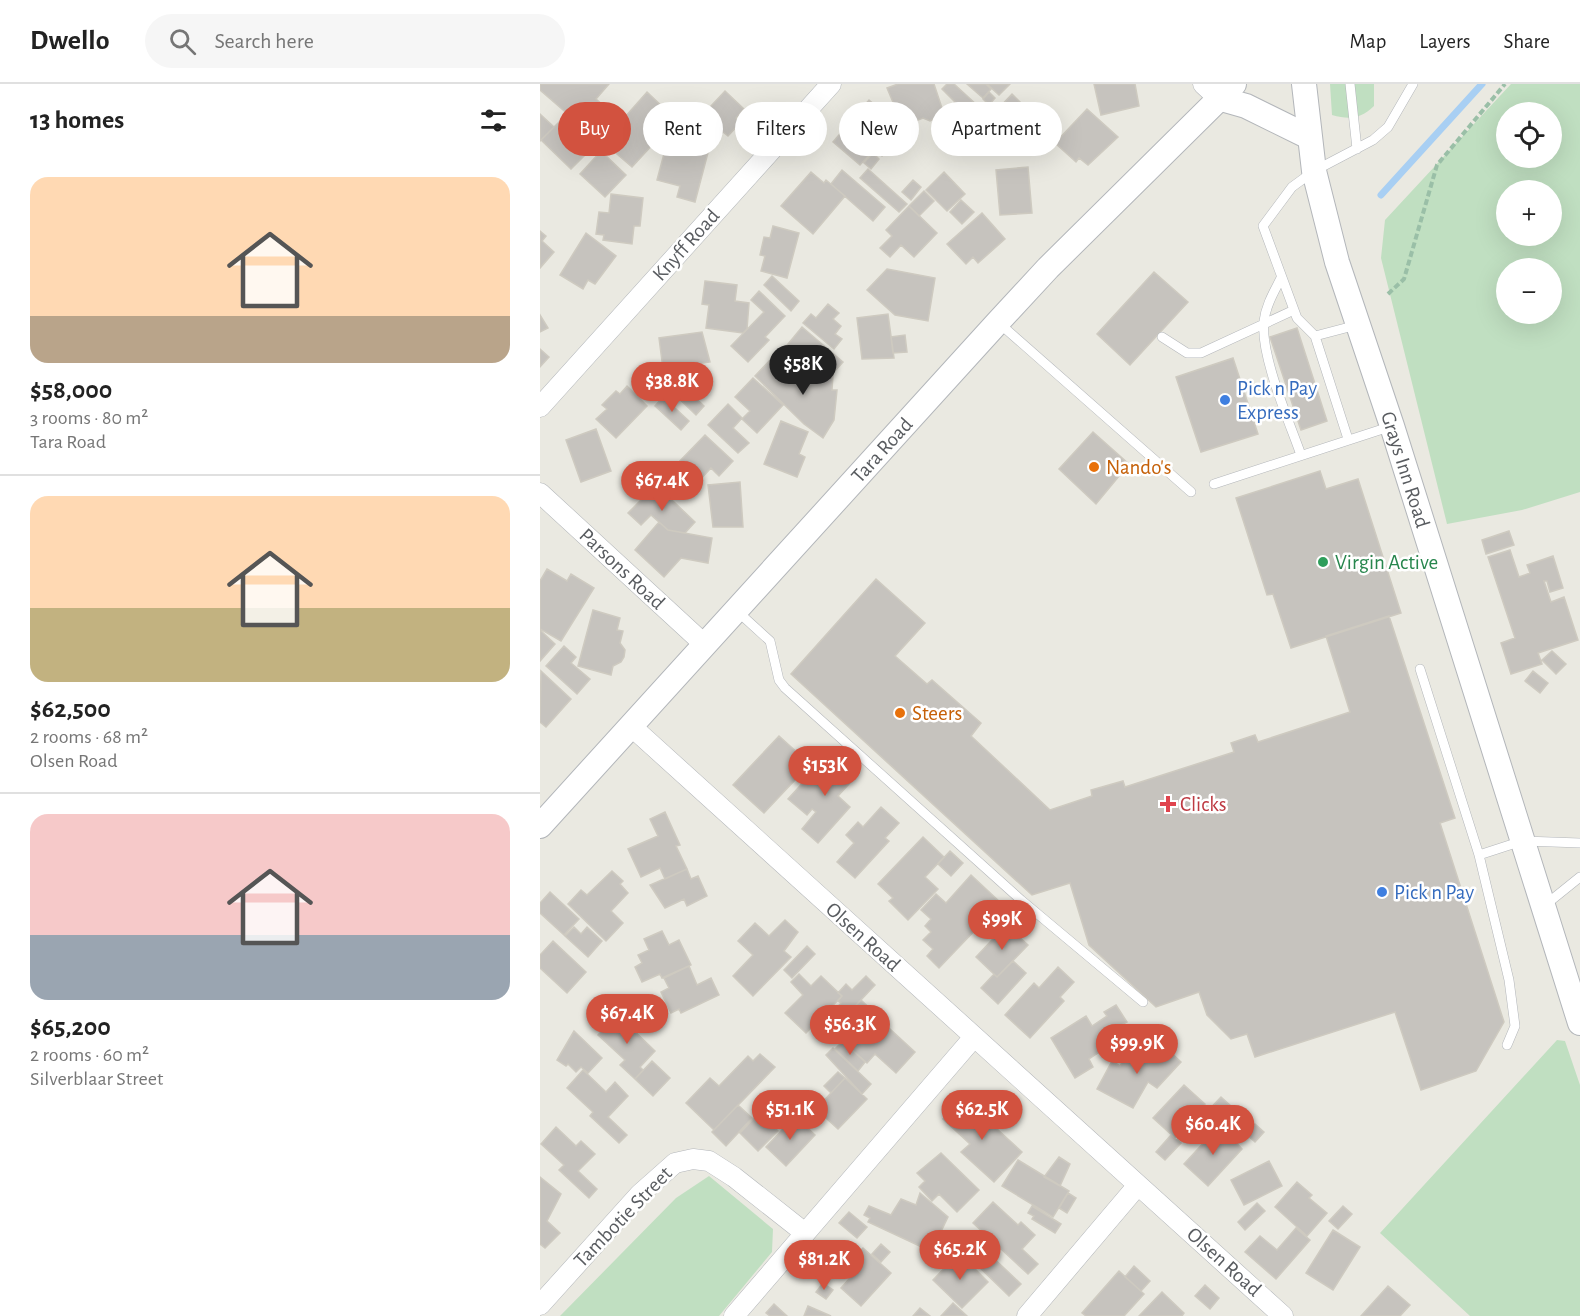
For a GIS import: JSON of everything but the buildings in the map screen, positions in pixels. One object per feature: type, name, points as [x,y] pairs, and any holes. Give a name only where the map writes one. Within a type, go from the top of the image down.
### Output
[{"type":"street","name":"Knyff Road","points":[[540,407],[831,84]]},
{"type":"street","name":"Grays Inn Road","points":[[1304,84],[1314,171],[1324,216],[1580,1023]]},
{"type":"street","points":[[1219,89],[1246,106],[1309,137]]},
{"type":"street","name":"Tara Road","points":[[540,826],[998,322],[1219,89]]},
{"type":"street","name":"Parsons Road","points":[[540,493],[704,644]]},
{"type":"street","name":"Olsen Road","points":[[631,726],[1283,1316]]},
{"type":"street","points":[[734,1316],[974,1037]]},
{"type":"street","name":"Tambotie Street","points":[[540,1305],[640,1194],[675,1163],[693,1159],[709,1161],[734,1176],[805,1233]]},
{"type":"street","points":[[1027,1316],[1138,1185]]},
{"type":"lane","points":[[1350,84],[1357,149]]},
{"type":"lane","points":[[1348,439],[1315,336],[1300,323],[1263,226],[1292,187],[1314,171],[1357,149],[1388,127],[1411,86]]},
{"type":"lane","points":[[1281,278],[1267,307],[1264,323],[1273,375],[1301,455]]},
{"type":"lane","points":[[1162,336],[1187,353],[1195,354],[1220,345],[1294,309]]},
{"type":"lane","points":[[998,322],[1191,492]]},
{"type":"lane","points":[[1315,336],[1357,325]]},
{"type":"lane","points":[[1214,484],[1392,426]]},
{"type":"lane","points":[[736,609],[770,641],[779,680],[785,688],[1021,900],[1143,1002]]},
{"type":"lane","points":[[1420,669],[1479,855],[1515,1015],[1514,1032],[1507,1045]]},
{"type":"lane","points":[[1479,855],[1522,841],[1580,843]]},
{"type":"lane","points":[[1543,907],[1580,877]]},
{"type":"path","points":[[1388,294],[1404,279],[1437,165],[1505,84]]},
{"type":"green space","points":[[1330,84],[1374,84],[1374,106],[1364,114],[1354,117],[1344,118],[1332,115]]},
{"type":"green space","points":[[1511,84],[1580,84],[1580,492],[1522,510],[1447,524],[1381,258],[1385,220]]},
{"type":"green space","points":[[1557,1040],[1565,1041],[1580,1085],[1580,1316],[1470,1316],[1380,1233]]},
{"type":"green space","points":[[709,1176],[773,1229],[772,1252],[719,1316],[560,1316],[676,1198]]},
{"type":"waterway","points":[[1381,195],[1482,84]]},
{"type":"place","name":"Pick n Pay Express","points":[[1225,400]]},
{"type":"place","name":"Nando's","points":[[1094,467]]},
{"type":"place","name":"Virgin Active","points":[[1323,562]]},
{"type":"place","name":"Steers","points":[[900,713]]},
{"type":"place","name":"Clicks","points":[[1168,804]]},
{"type":"place","name":"Pick n Pay","points":[[1382,892]]}]
